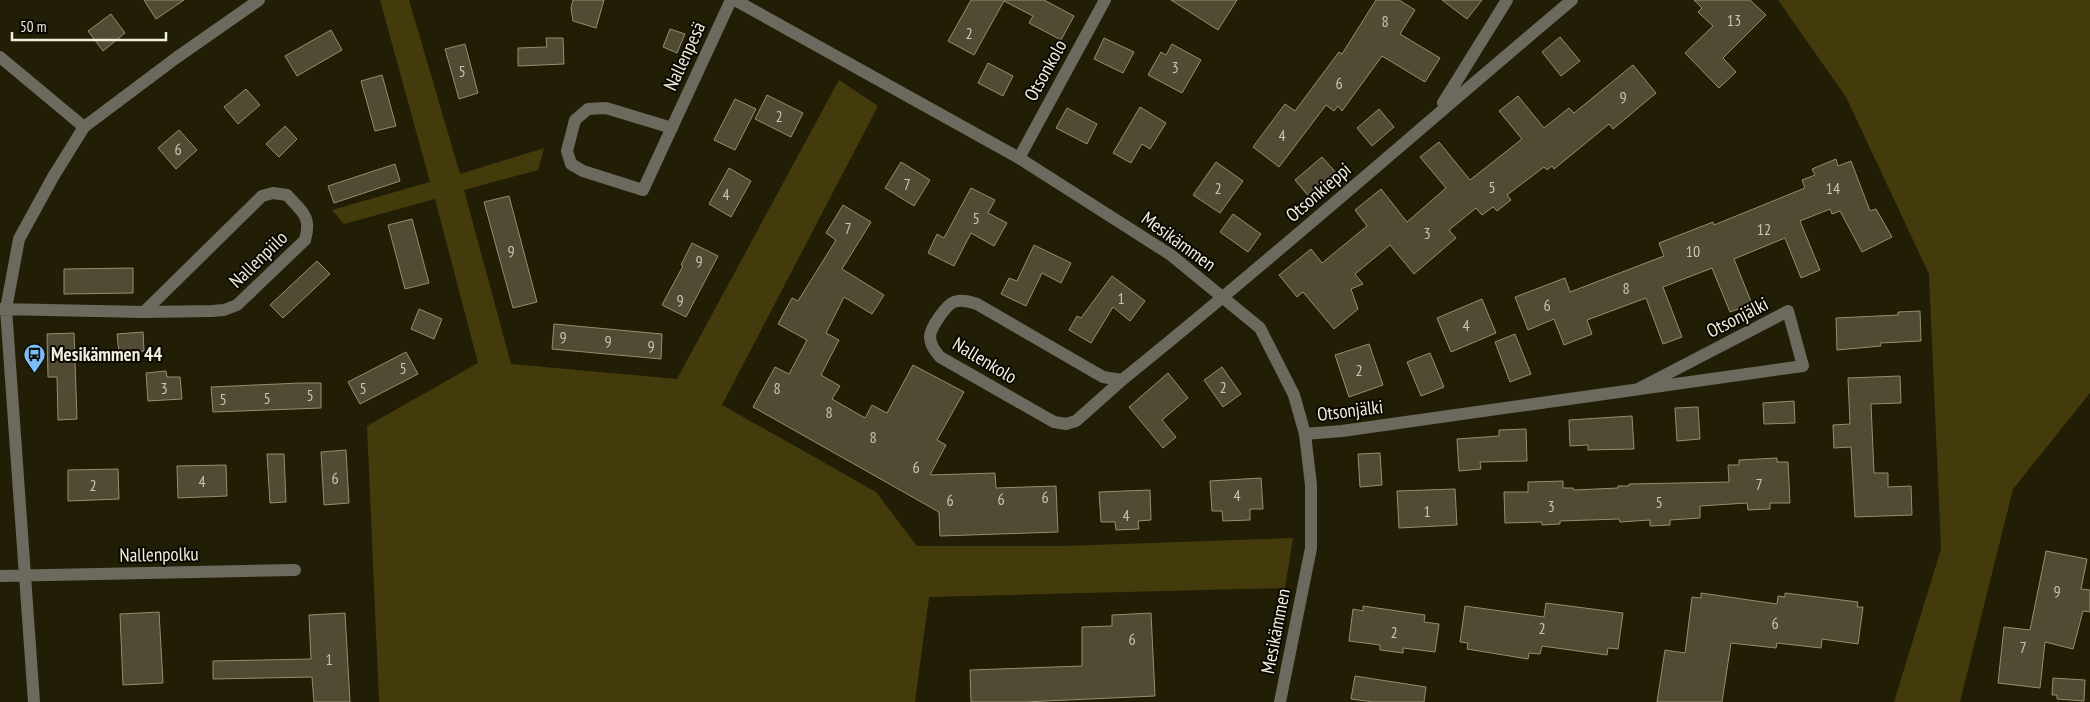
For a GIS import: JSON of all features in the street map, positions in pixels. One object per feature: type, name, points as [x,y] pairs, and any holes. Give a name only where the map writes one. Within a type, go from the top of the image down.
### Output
[{"type":"street","points":[[34,702],[3,309],[19,239],[53,177],[84,127],[176,58],[259,0]]},
{"type":"street","name":"Nallenpesä","points":[[672,128],[606,108],[588,109],[575,120],[566,151],[571,164],[583,171],[643,190],[672,128],[731,0]]},
{"type":"street","name":"Mesikämmen","points":[[735,0],[1019,158],[1171,255],[1260,328],[1294,395],[1305,434],[1311,485],[1311,548],[1280,702]]},
{"type":"street","name":"Otsonkolo","points":[[1019,158],[1105,0]]},
{"type":"street","name":"Otsonkieppi","points":[[1437,114],[1507,0]]},
{"type":"street","name":"Otsonkieppi","points":[[1224,298],[1572,0]]},
{"type":"street","points":[[0,57],[84,127]]},
{"type":"street","name":"Nallenpiilo","points":[[3,309],[144,312],[212,312],[224,310],[237,305],[305,240],[309,228],[306,217],[287,195],[273,193],[262,196],[144,312]]},
{"type":"street","name":"Nallenkolo","points":[[1122,380],[1103,377],[977,304],[968,301],[954,302],[944,309],[930,336],[932,347],[940,357],[1054,422],[1066,424],[1076,421],[1122,380],[1224,298]]},
{"type":"street","name":"Otsonjälki","points":[[1305,434],[1342,431],[1804,366],[1788,312],[1638,389]]},
{"type":"street","name":"Nallenpolku","points":[[0,576],[296,570]]},
{"type":"shaded area","points":[[380,0],[409,0],[460,174],[544,148],[538,170],[464,190],[511,364],[677,379],[839,80],[878,106],[722,405],[876,492],[917,546],[1065,546],[1293,538],[1285,588],[929,597],[915,702],[379,702],[367,426],[478,363],[435,199],[344,224],[332,210],[430,182]]},
{"type":"shaded area","points":[[1778,0],[2090,0],[2090,393],[2013,489],[1960,702],[1894,702],[1941,549],[1929,274],[1846,97]]},
{"type":"building","points":[[144,0],[184,0],[156,19]]},
{"type":"building","points":[[573,0],[604,0],[596,28],[573,21],[571,8]]},
{"type":"building","points":[[971,0],[1044,0],[1074,16],[1061,40],[1029,23],[1033,16],[1004,1],[974,55],[948,41]]},
{"type":"building","points":[[1171,0],[1237,0],[1218,30]]},
{"type":"building","points":[[1376,0],[1399,0],[1415,10],[1400,34],[1440,58],[1425,82],[1382,56],[1342,111],[1338,106],[1334,111],[1326,105],[1279,167],[1253,147],[1285,104],[1295,111],[1339,52],[1342,54]]},
{"type":"building","points":[[1442,0],[1482,0],[1467,19]]},
{"type":"building","points":[[1694,0],[1750,0],[1766,15],[1723,58],[1736,72],[1719,88],[1685,53],[1713,26],[1698,12],[1702,8]]},
{"type":"building","points":[[111,14],[125,33],[103,51],[88,31]]},
{"type":"building","points":[[670,29],[685,34],[677,53],[663,47]]},
{"type":"building","points":[[331,30],[342,50],[297,76],[285,56]]},
{"type":"building","points":[[1560,37],[1580,61],[1561,76],[1542,52]]},
{"type":"building","points":[[546,38],[563,38],[564,64],[518,66],[518,48],[547,47]]},
{"type":"building","points":[[1104,38],[1134,52],[1123,73],[1094,59]]},
{"type":"building","points":[[465,44],[478,93],[459,99],[445,49]]},
{"type":"building","points":[[1172,44],[1201,60],[1182,93],[1148,75],[1161,52],[1166,55]]},
{"type":"building","points":[[988,63],[1013,76],[1003,96],[978,83]]},
{"type":"building","points":[[1633,65],[1656,93],[1613,129],[1609,124],[1554,169],[1552,166],[1547,170],[1544,167],[1507,195],[1511,200],[1497,211],[1493,207],[1482,215],[1476,208],[1449,230],[1456,238],[1414,274],[1390,245],[1355,274],[1363,284],[1351,289],[1358,309],[1334,329],[1303,292],[1297,297],[1279,275],[1311,249],[1322,263],[1367,226],[1355,210],[1381,189],[1407,222],[1446,188],[1420,157],[1439,142],[1470,180],[1522,139],[1499,111],[1518,96],[1544,128],[1569,108],[1574,113]]},
{"type":"building","points":[[382,75],[396,126],[375,131],[361,81]]},
{"type":"building","points":[[246,89],[260,105],[238,124],[224,107]]},
{"type":"building","points":[[767,95],[803,113],[791,137],[755,119]]},
{"type":"building","points":[[735,99],[756,109],[735,150],[714,140]]},
{"type":"building","points":[[1140,107],[1166,123],[1150,149],[1142,144],[1131,163],[1113,153]]},
{"type":"building","points":[[1067,108],[1097,124],[1087,144],[1056,128]]},
{"type":"building","points":[[1379,109],[1394,127],[1372,146],[1357,128]]},
{"type":"building","points":[[285,126],[297,139],[279,157],[266,144]]},
{"type":"building","points":[[179,130],[197,150],[176,169],[158,148]]},
{"type":"building","points":[[1322,157],[1338,175],[1311,199],[1295,180]]},
{"type":"building","points":[[1836,159],[1838,166],[1851,161],[1870,211],[1876,209],[1892,237],[1862,252],[1840,211],[1832,214],[1830,209],[1800,221],[1820,270],[1801,278],[1785,238],[1734,259],[1752,304],[1730,312],[1712,268],[1663,287],[1682,337],[1663,344],[1646,298],[1587,320],[1592,334],[1564,345],[1554,319],[1528,330],[1515,297],[1565,278],[1570,292],[1664,256],[1659,243],[1713,222],[1714,225],[1805,188],[1802,180],[1815,175],[1812,169]]},
{"type":"building","points":[[901,162],[930,180],[914,206],[885,188]]},
{"type":"building","points":[[1216,162],[1243,181],[1220,213],[1193,195]]},
{"type":"building","points":[[395,164],[400,181],[334,203],[328,186]]},
{"type":"building","points":[[729,168],[751,181],[731,217],[709,204]]},
{"type":"building","points":[[971,188],[995,200],[988,213],[1007,223],[994,246],[971,233],[954,266],[928,253],[937,234],[944,238]]},
{"type":"building","points":[[509,196],[537,302],[513,308],[484,202]]},
{"type":"building","points":[[843,205],[871,222],[842,269],[884,295],[872,314],[844,297],[826,333],[839,340],[821,375],[840,386],[832,399],[865,418],[872,405],[887,413],[913,365],[964,392],[937,440],[946,445],[930,475],[995,473],[996,488],[1056,486],[1058,532],[940,536],[939,512],[753,407],[775,367],[789,374],[807,340],[778,324],[792,298],[798,301],[836,240],[826,233]]},
{"type":"building","points":[[1233,214],[1261,234],[1248,252],[1220,232]]},
{"type":"building","points":[[412,219],[429,283],[405,289],[388,225]]},
{"type":"building","points":[[692,243],[718,256],[686,317],[662,305],[683,266],[681,265]]},
{"type":"building","points":[[1034,245],[1071,263],[1061,283],[1042,273],[1026,306],[1001,294],[1009,278],[1017,281]]},
{"type":"building","points":[[317,261],[330,274],[283,318],[270,305]]},
{"type":"building","points":[[133,268],[133,293],[64,294],[64,269]]},
{"type":"building","points":[[1112,276],[1145,301],[1130,321],[1113,307],[1091,343],[1069,330],[1077,316],[1081,318]]},
{"type":"building","points":[[1482,299],[1496,333],[1451,352],[1437,318]]},
{"type":"building","points":[[419,309],[442,319],[434,339],[411,329]]},
{"type":"building","points":[[1920,311],[1921,341],[1880,343],[1881,346],[1837,350],[1836,318],[1898,315],[1898,312]]},
{"type":"building","points":[[554,324],[662,334],[661,359],[552,349]]},
{"type":"building","points":[[143,332],[144,351],[119,353],[117,334]]},
{"type":"building","points":[[74,333],[77,419],[58,420],[57,377],[48,377],[47,334]]},
{"type":"building","points":[[1515,334],[1531,374],[1510,382],[1495,342]]},
{"type":"building","points":[[1369,344],[1383,385],[1349,397],[1335,355]]},
{"type":"building","points":[[406,352],[418,374],[360,404],[348,382]]},
{"type":"building","points":[[1430,353],[1444,387],[1421,396],[1407,362]]},
{"type":"building","points":[[1222,367],[1241,394],[1223,407],[1204,380]]},
{"type":"building","points":[[166,371],[167,377],[180,377],[182,399],[148,401],[146,373]]},
{"type":"building","points":[[1168,373],[1188,398],[1162,420],[1176,437],[1163,448],[1129,407]]},
{"type":"building","points":[[1900,376],[1901,403],[1871,404],[1874,473],[1888,473],[1888,487],[1911,486],[1912,515],[1855,517],[1851,447],[1834,448],[1833,425],[1850,424],[1848,378]]},
{"type":"building","points":[[321,383],[321,408],[213,412],[211,387]]},
{"type":"building","points":[[1794,401],[1795,423],[1764,424],[1763,403]]},
{"type":"building","points":[[1698,407],[1700,439],[1677,441],[1675,408]]},
{"type":"building","points":[[1632,416],[1634,449],[1588,450],[1588,445],[1570,446],[1569,420]]},
{"type":"building","points":[[1526,429],[1527,461],[1480,462],[1481,469],[1459,471],[1457,439],[1499,436],[1499,430]]},
{"type":"building","points":[[346,450],[349,503],[324,505],[321,452]]},
{"type":"building","points":[[1380,453],[1382,485],[1360,487],[1358,454]]},
{"type":"building","points":[[267,454],[284,454],[286,502],[270,503]]},
{"type":"building","points":[[1777,458],[1777,462],[1788,462],[1790,503],[1770,503],[1770,509],[1748,510],[1747,503],[1700,506],[1700,518],[1670,520],[1670,525],[1650,526],[1650,520],[1620,522],[1619,519],[1560,521],[1560,524],[1542,525],[1542,522],[1505,523],[1504,492],[1528,492],[1528,482],[1563,481],[1563,488],[1573,488],[1574,490],[1618,488],[1618,486],[1629,486],[1629,484],[1729,482],[1728,465],[1739,465],[1739,460]]},
{"type":"building","points":[[226,465],[227,496],[178,498],[177,466]]},
{"type":"building","points":[[118,469],[119,499],[68,501],[68,470]]},
{"type":"building","points":[[1261,478],[1263,509],[1250,509],[1250,520],[1223,521],[1222,511],[1212,511],[1210,481]]},
{"type":"building","points":[[1455,489],[1457,525],[1399,528],[1397,491]]},
{"type":"building","points":[[1150,490],[1151,520],[1138,521],[1139,529],[1116,530],[1115,522],[1101,522],[1099,492]]},
{"type":"building","points":[[2046,551],[2087,559],[2081,589],[2090,590],[2090,612],[2083,611],[2073,649],[2045,642],[2040,688],[1998,683],[2004,627],[2030,630]]},
{"type":"building","points":[[1701,593],[1777,604],[1778,596],[1785,597],[1785,593],[1858,602],[1857,607],[1863,607],[1858,644],[1822,639],[1821,648],[1777,643],[1776,648],[1731,643],[1722,702],[1657,702],[1665,650],[1685,653],[1692,597],[1701,598]]},
{"type":"building","points":[[1546,603],[1623,613],[1618,649],[1608,648],[1607,655],[1542,646],[1540,654],[1529,653],[1528,659],[1467,649],[1468,643],[1460,642],[1465,606],[1544,617]]},
{"type":"building","points":[[1363,606],[1425,615],[1424,622],[1439,624],[1435,652],[1403,648],[1403,653],[1380,650],[1380,645],[1349,641],[1353,609],[1363,611]]},
{"type":"building","points":[[159,612],[163,683],[123,685],[120,614]]},
{"type":"building","points":[[345,613],[350,702],[314,702],[312,677],[213,679],[213,661],[311,659],[309,615]]},
{"type":"building","points":[[1151,613],[1155,696],[1024,702],[971,702],[970,670],[1082,666],[1082,627],[1112,626],[1112,615]]},
{"type":"building","points":[[1355,676],[1426,687],[1424,702],[1373,702],[1351,699]]},
{"type":"building","points":[[2053,678],[2085,680],[2084,701],[2057,699],[2057,695],[2052,695]]},
{"type":"place","name":"Mesikämmen 44","points":[[35,373]]}]
